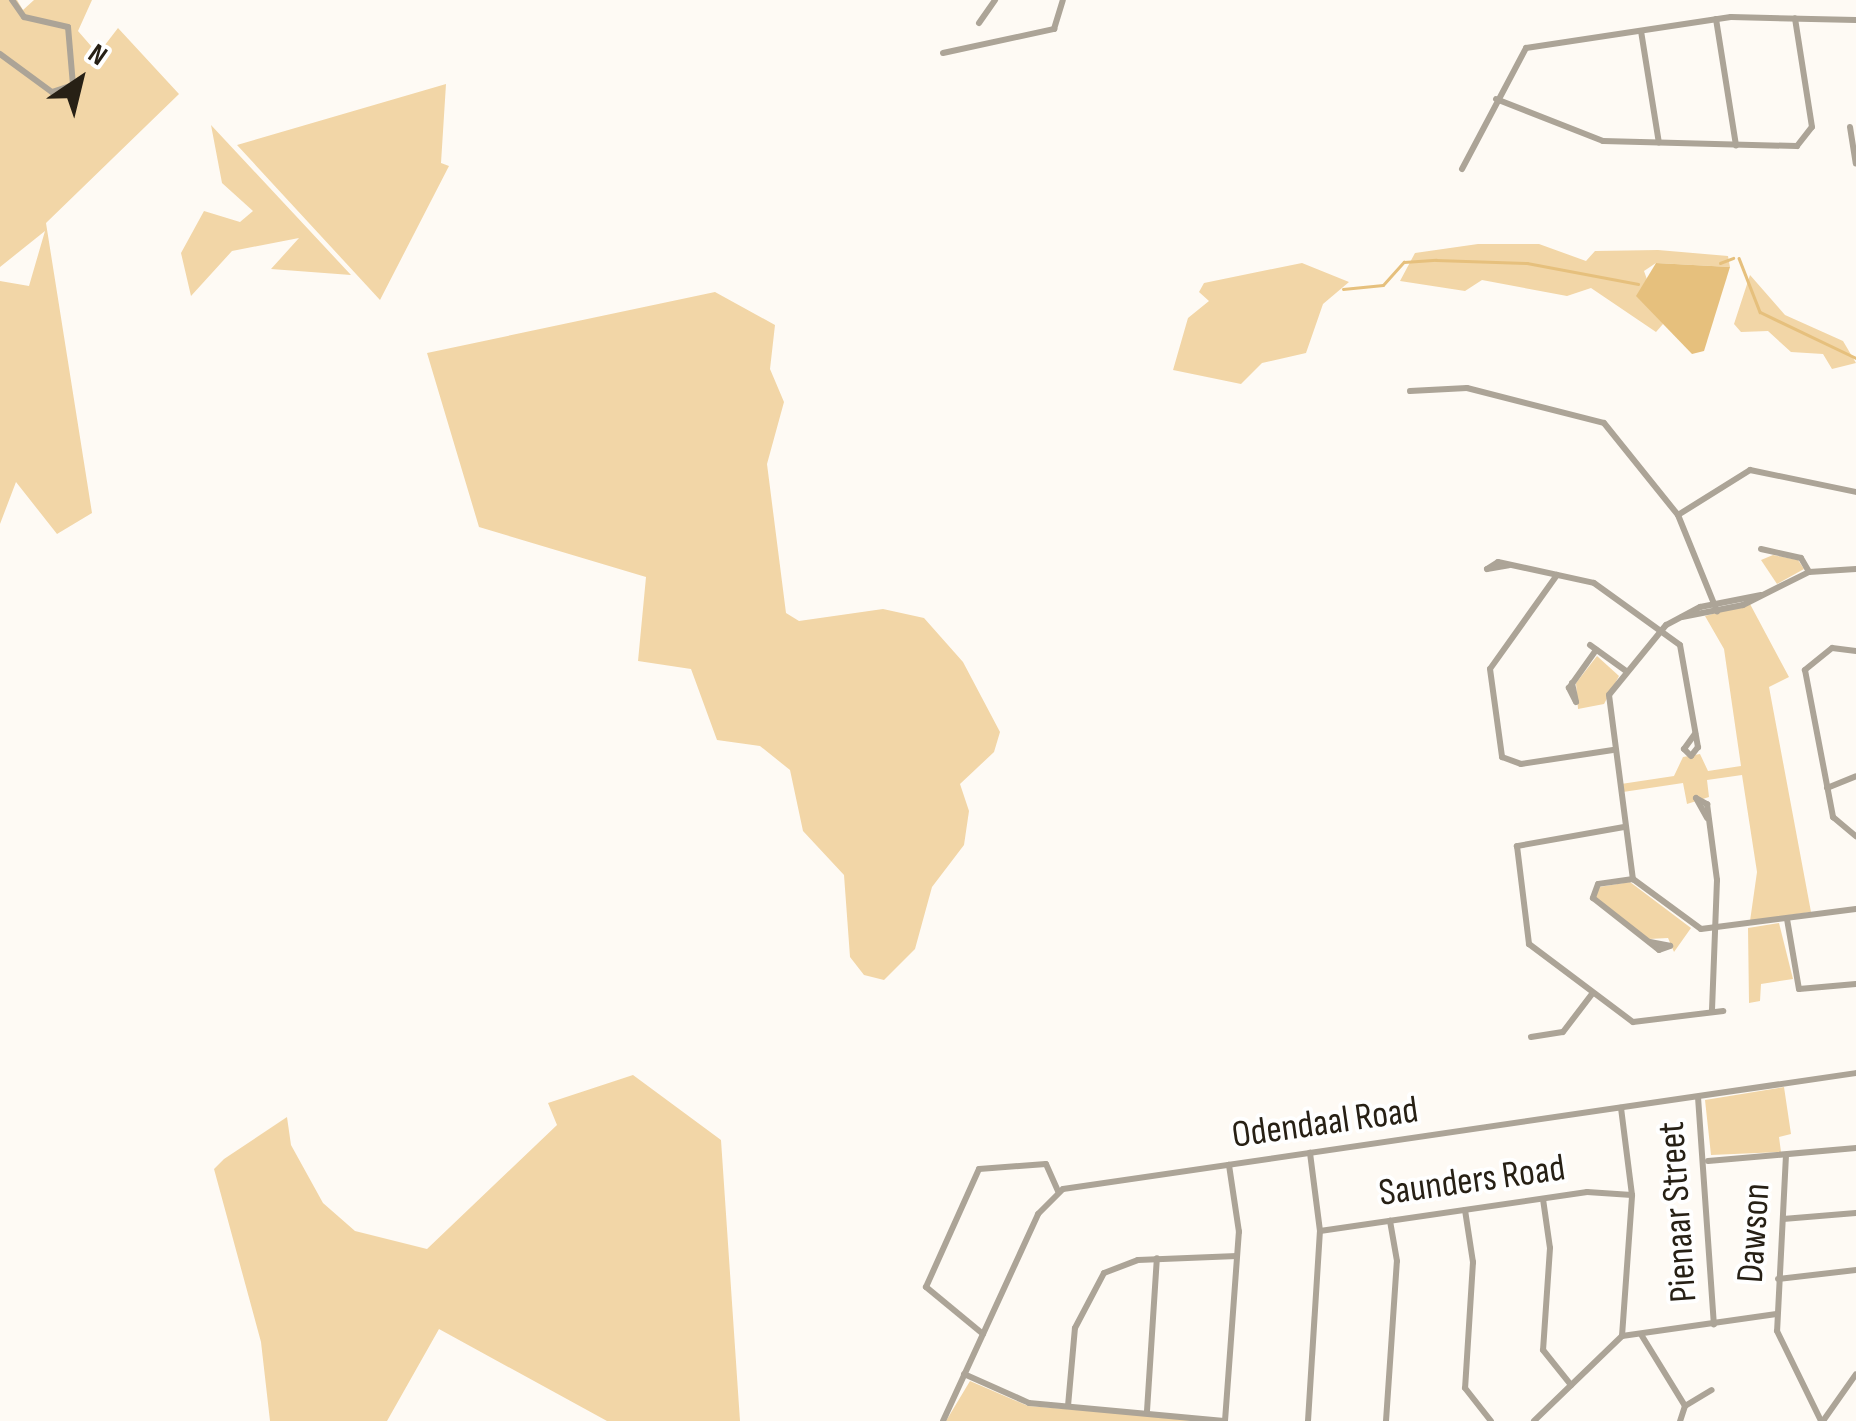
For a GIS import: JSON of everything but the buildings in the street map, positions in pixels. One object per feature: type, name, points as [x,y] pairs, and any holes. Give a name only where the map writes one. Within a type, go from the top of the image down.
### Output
[{"type":"street","points":[[0,54],[55,93],[75,79],[68,26],[24,17],[12,0]]},
{"type":"street","points":[[979,23],[996,0]]},
{"type":"street","points":[[943,54],[1054,29],[1063,0]]},
{"type":"street","points":[[1496,100],[1574,136],[1659,143],[1796,146],[1810,135],[1796,18]]},
{"type":"street","points":[[1716,19],[1736,145]]},
{"type":"street","points":[[1462,168],[1526,48],[1716,19],[1856,20]]},
{"type":"street","points":[[1642,31],[1659,143]]},
{"type":"street","points":[[1850,127],[1856,164]]},
{"type":"street","points":[[1410,391],[1467,388],[1604,423],[1678,515],[1716,607]]},
{"type":"street","points":[[1678,515],[1750,470],[1856,492]]},
{"type":"street","points":[[1761,549],[1801,558],[1808,572]]},
{"type":"street","points":[[1508,565],[1597,584],[1659,630],[1685,656],[1695,733]]},
{"type":"street","points":[[1632,879],[1608,699],[1626,671],[1659,630],[1681,617],[1761,594],[1808,572],[1856,569]]},
{"type":"street","points":[[1557,575],[1490,669],[1502,758],[1521,764],[1613,750]]},
{"type":"street","points":[[1572,683],[1593,647],[1626,671]]},
{"type":"street","points":[[1856,652],[1832,648],[1805,667],[1834,823],[1856,836]]},
{"type":"street","points":[[1827,788],[1856,776]]},
{"type":"street","points":[[1708,818],[1717,880],[1711,930],[1712,1012]]},
{"type":"street","points":[[1624,827],[1526,840],[1516,850],[1529,944],[1636,1023],[1723,1011]]},
{"type":"street","points":[[1649,943],[1593,898],[1598,884],[1632,879],[1711,930],[1856,909]]},
{"type":"street","points":[[1787,919],[1801,990],[1856,984]]},
{"type":"street","points":[[1531,1037],[1563,1032],[1592,994]]},
{"type":"street","name":"Odendaal Road","points":[[1058,1191],[1856,1073]]},
{"type":"street","name":"Pienaar Street","points":[[1698,1097],[1708,1161],[1714,1324]]},
{"type":"street","points":[[1534,1421],[1622,1336],[1632,1195],[1620,1108]]},
{"type":"street","points":[[1708,1161],[1856,1148]]},
{"type":"street","points":[[1308,1421],[1320,1231],[1310,1154]]},
{"type":"street","name":"Dawson","points":[[1786,1155],[1776,1314],[1781,1352],[1822,1421]]},
{"type":"street","points":[[943,1421],[983,1334],[1058,1191],[1046,1164],[979,1169],[926,1287],[983,1334]]},
{"type":"street","points":[[964,1374],[1030,1404],[1224,1421],[1237,1256],[1228,1165]]},
{"type":"street","name":"Saunders Road","points":[[1320,1231],[1543,1199],[1632,1195]]},
{"type":"street","points":[[1543,1199],[1550,1248],[1543,1350],[1570,1385]]},
{"type":"street","points":[[1466,1210],[1473,1267],[1465,1388],[1491,1421]]},
{"type":"street","points":[[1783,1219],[1856,1213]]},
{"type":"street","points":[[1386,1421],[1397,1261],[1390,1221]]},
{"type":"street","points":[[1068,1406],[1074,1335],[1095,1284],[1119,1264],[1157,1258],[1237,1256]]},
{"type":"street","points":[[1147,1412],[1157,1258]]},
{"type":"street","points":[[1778,1279],[1856,1270]]},
{"type":"street","points":[[1622,1336],[1776,1314]]},
{"type":"street","points":[[1642,1336],[1684,1414],[1712,1390]]},
{"type":"street","points":[[1822,1421],[1856,1374]]},
{"type":"shaded area","points":[[0,0],[17,0],[23,10],[34,0],[92,0],[78,31],[98,54],[118,28],[179,94],[46,223],[92,513],[57,534],[16,482],[0,524],[0,281],[29,286],[45,231],[0,267]]},
{"type":"shaded area","points":[[446,84],[441,163],[449,166],[380,300],[237,145]]},
{"type":"shaded area","points":[[211,125],[351,275],[271,269],[299,238],[232,251],[191,296],[181,253],[204,211],[240,222],[253,211],[222,183]]},
{"type":"shaded area","points":[[1478,244],[1539,244],[1586,261],[1595,251],[1658,250],[1728,256],[1730,267],[1656,263],[1644,271],[1663,324],[1656,332],[1591,288],[1567,296],[1482,280],[1465,291],[1400,281],[1415,253]]},
{"type":"shaded area","points":[[1302,263],[1349,282],[1323,304],[1306,353],[1262,363],[1241,384],[1173,370],[1188,318],[1209,301],[1199,292],[1204,283]]},
{"type":"shaded area","points":[[1656,263],[1730,267],[1704,351],[1692,354],[1636,296]]},
{"type":"shaded area","points":[[1750,275],[1785,315],[1843,341],[1856,363],[1832,369],[1823,354],[1791,352],[1768,331],[1741,332],[1734,324]]},
{"type":"shaded area","points":[[715,292],[775,325],[770,369],[784,402],[767,464],[786,613],[799,621],[883,609],[924,618],[963,662],[1000,732],[994,752],[960,784],[969,811],[964,845],[932,887],[915,949],[884,980],[864,975],[850,957],[844,875],[803,831],[790,770],[760,746],[717,740],[691,669],[638,661],[646,577],[479,527],[427,353]]},
{"type":"shaded area","points":[[1773,555],[1798,560],[1804,569],[1777,584],[1761,560]]},
{"type":"shaded area","points":[[1750,604],[1789,677],[1769,687],[1811,912],[1750,921],[1757,872],[1742,775],[1707,780],[1709,797],[1687,804],[1683,783],[1623,792],[1621,784],[1674,776],[1683,757],[1700,754],[1708,771],[1741,766],[1724,649],[1705,616]]},
{"type":"shaded area","points":[[1597,656],[1619,676],[1604,704],[1578,709],[1576,683]]},
{"type":"shaded area","points":[[1630,882],[1691,928],[1674,952],[1668,938],[1649,939],[1595,898],[1599,887]]},
{"type":"shaded area","points":[[1779,923],[1793,979],[1761,984],[1760,1001],[1749,1003],[1748,928]]},
{"type":"shaded area","points":[[633,1075],[721,1140],[740,1421],[607,1421],[439,1329],[387,1421],[270,1421],[261,1342],[214,1169],[224,1159],[287,1117],[291,1145],[323,1203],[355,1231],[427,1249],[557,1125],[548,1103]]},
{"type":"shaded area","points":[[1784,1087],[1791,1134],[1779,1137],[1781,1152],[1711,1155],[1705,1100]]},
{"type":"shaded area","points":[[970,1381],[1028,1406],[1219,1421],[946,1421]]},
{"type":"waterway","points":[[1720,263],[1733,258]]},
{"type":"waterway","points":[[1739,258],[1760,312],[1856,358]]},
{"type":"waterway","points":[[1343,289],[1383,285],[1404,262],[1436,260],[1527,263],[1638,284]]}]
